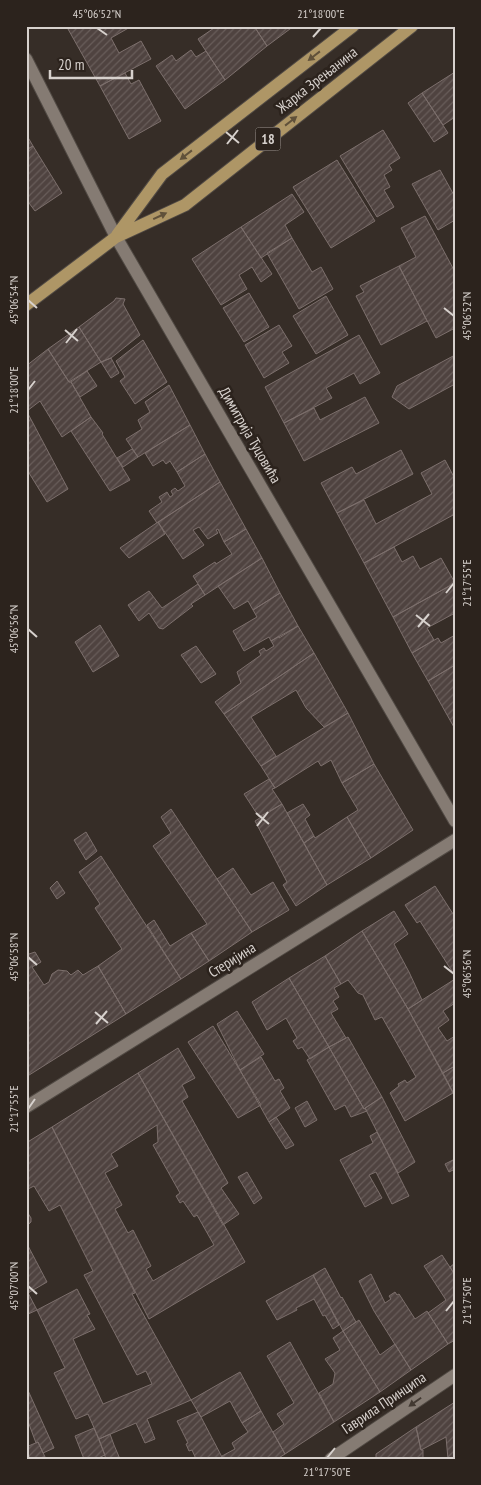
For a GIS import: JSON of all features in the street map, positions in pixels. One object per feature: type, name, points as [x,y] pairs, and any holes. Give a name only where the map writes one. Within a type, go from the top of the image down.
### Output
[{"type":"main road","name":"Жарка Зрењанина","points":[[116,237],[162,174],[353,26]]},
{"type":"main road","name":"Жарка Зрењанина","points":[[26,305],[116,237],[185,205],[412,26]]},
{"type":"street","name":"Димитрија Туцовића","points":[[26,59],[116,237],[455,821]]},
{"type":"street","name":"Стеријина","points":[[26,1107],[455,840]]},
{"type":"street","name":"Гаврила Принципа","points":[[330,1459],[455,1374]]},
{"type":"building","points":[[73,26],[132,26],[111,38],[119,53],[141,41],[151,59],[100,86],[68,29]]},
{"type":"building","points":[[217,26],[254,26],[267,46],[225,80],[198,39]]},
{"type":"building","points":[[254,26],[294,26],[267,46]]},
{"type":"building","points":[[191,50],[196,57],[206,51],[225,80],[185,109],[156,66],[172,55],[176,61]]},
{"type":"building","points":[[455,72],[455,117],[443,125],[422,93]]},
{"type":"building","points":[[125,73],[131,84],[139,80],[161,121],[129,139],[100,86]]},
{"type":"building","points":[[422,93],[448,133],[434,142],[408,103]]},
{"type":"building","points":[[383,130],[400,158],[389,165],[392,170],[384,175],[390,187],[384,190],[394,207],[377,217],[340,156]]},
{"type":"building","points":[[26,134],[33,146],[26,150]]},
{"type":"building","points":[[33,146],[62,193],[35,211],[26,199],[26,150]]},
{"type":"building","points":[[337,160],[375,221],[331,248],[293,187]]},
{"type":"building","points":[[440,170],[455,197],[455,220],[438,230],[412,184]]},
{"type":"building","points":[[292,194],[304,212],[285,225],[292,238],[261,258],[241,227]]},
{"type":"building","points":[[425,216],[455,272],[455,328],[436,338],[399,266],[416,257],[401,228]]},
{"type":"building","points":[[241,227],[272,274],[261,282],[252,267],[239,275],[247,289],[221,305],[192,259]]},
{"type":"building","points":[[292,238],[312,272],[321,267],[333,289],[299,309],[267,253]]},
{"type":"building","points":[[399,266],[427,321],[381,345],[356,296],[364,292],[360,286]]},
{"type":"building","points":[[249,293],[269,327],[244,342],[223,308]]},
{"type":"building","points":[[326,296],[348,335],[316,354],[293,316]]},
{"type":"building","points":[[116,298],[125,299],[123,304],[140,335],[111,358],[101,362],[79,327]]},
{"type":"building","points":[[279,325],[292,346],[282,352],[289,363],[264,378],[245,345]]},
{"type":"building","points":[[79,327],[101,362],[69,382],[48,349]]},
{"type":"building","points":[[359,335],[380,373],[360,384],[354,373],[326,388],[332,398],[284,423],[265,387]]},
{"type":"building","points":[[143,340],[167,382],[135,404],[120,381],[125,377],[116,361]]},
{"type":"building","points":[[48,349],[69,382],[71,382],[91,417],[62,437],[40,401],[26,410],[26,366]]},
{"type":"building","points":[[455,355],[455,384],[409,409],[392,397],[397,386]]},
{"type":"building","points":[[111,358],[119,373],[111,378],[101,362]]},
{"type":"building","points":[[87,371],[97,386],[80,397],[71,382]]},
{"type":"building","points":[[169,385],[190,425],[138,457],[126,439],[142,429],[138,420],[150,412],[145,402]]},
{"type":"building","points":[[365,397],[379,423],[304,461],[284,423],[314,408],[320,420]]},
{"type":"building","points":[[26,410],[68,489],[47,502],[26,468]]},
{"type":"building","points":[[91,417],[103,433],[130,480],[110,491],[71,431]]},
{"type":"building","points":[[190,425],[205,454],[177,472],[170,461],[166,464],[163,460],[153,466],[145,453]]},
{"type":"building","points":[[132,449],[138,457],[123,467],[117,458]]},
{"type":"building","points":[[401,450],[413,474],[337,513],[321,483],[352,467],[356,474]]},
{"type":"building","points":[[205,454],[220,482],[157,523],[149,511],[162,502],[159,497],[167,492],[170,497],[173,495],[171,491],[175,488],[178,491],[185,486],[177,472]]},
{"type":"building","points":[[445,460],[455,479],[455,514],[364,563],[337,513],[364,500],[376,524],[432,494],[421,473]]},
{"type":"building","points":[[220,482],[246,529],[224,542],[218,529],[216,530],[218,533],[208,539],[199,527],[193,530],[204,545],[183,559],[158,522]]},
{"type":"building","points":[[158,522],[165,534],[129,558],[120,548]]},
{"type":"building","points":[[246,529],[262,558],[205,595],[193,576],[232,554],[224,542]]},
{"type":"building","points":[[394,547],[402,562],[413,556],[420,569],[441,558],[455,583],[393,617],[364,563]]},
{"type":"building","points":[[262,558],[280,593],[253,610],[248,601],[234,609],[218,586]]},
{"type":"building","points":[[455,583],[455,613],[427,628],[434,640],[412,653],[393,617]]},
{"type":"building","points":[[198,584],[205,595],[191,604],[193,606],[163,629],[159,628],[149,613],[139,621],[128,605],[149,591],[162,608]]},
{"type":"building","points":[[280,593],[298,626],[279,638],[279,636],[271,641],[269,637],[244,651],[233,631],[257,617],[253,610]]},
{"type":"building","points":[[100,625],[119,656],[93,672],[75,642]]},
{"type":"building","points":[[298,626],[314,653],[224,714],[215,702],[241,683],[237,672],[261,655],[259,651],[264,648],[266,651],[274,646],[271,641]]},
{"type":"building","points":[[455,635],[455,665],[428,681],[412,653],[438,638],[441,643]]},
{"type":"building","points":[[196,646],[216,674],[201,683],[181,655]]},
{"type":"building","points":[[314,653],[348,713],[324,727],[306,708],[296,690],[251,717],[276,756],[261,766],[224,714]]},
{"type":"building","points":[[455,665],[455,729],[428,681]]},
{"type":"building","points":[[348,713],[374,764],[342,783],[331,760],[321,766],[318,761],[275,788],[261,766]]},
{"type":"building","points":[[374,764],[413,830],[371,858],[347,817],[358,810],[342,783]]},
{"type":"building","points":[[269,779],[275,788],[272,789],[282,804],[259,817],[244,794]]},
{"type":"building","points":[[282,804],[327,885],[296,906],[283,885],[287,882],[255,821]]},
{"type":"building","points":[[303,804],[310,815],[305,819],[314,836],[304,843],[287,813]]},
{"type":"building","points":[[171,809],[252,932],[209,961],[191,933],[207,924],[153,846],[171,833],[161,817]]},
{"type":"building","points":[[347,817],[371,858],[327,885],[304,843]]},
{"type":"building","points":[[86,832],[97,851],[86,860],[74,840]]},
{"type":"building","points":[[101,856],[181,979],[126,1014],[98,966],[122,949],[95,908],[100,904],[79,872]]},
{"type":"building","points":[[233,868],[251,895],[273,882],[289,910],[252,932],[217,879]]},
{"type":"building","points":[[57,881],[65,893],[57,899],[50,888]]},
{"type":"building","points":[[435,886],[455,917],[455,976],[420,921],[417,923],[405,905]]},
{"type":"building","points":[[394,911],[408,934],[394,944],[422,1000],[408,1009],[362,931]]},
{"type":"building","points":[[154,920],[170,946],[191,933],[209,961],[181,979],[147,925]]},
{"type":"building","points":[[362,931],[408,1009],[453,1093],[405,1121],[390,1093],[399,1086],[398,1084],[405,1080],[407,1083],[416,1077],[382,1017],[375,1020],[363,995],[358,993],[348,980],[341,984],[325,956]]},
{"type":"building","points":[[35,952],[41,962],[32,967],[44,985],[49,982],[52,974],[58,970],[67,971],[71,975],[78,970],[83,975],[98,966],[126,1014],[26,1077],[26,955]]},
{"type":"building","points":[[325,956],[341,984],[334,988],[339,997],[333,1001],[338,1009],[331,1013],[346,1038],[329,1047],[289,978]]},
{"type":"building","points":[[289,978],[329,1047],[310,1059],[302,1047],[298,1049],[293,1041],[297,1038],[286,1018],[267,1030],[252,1002]]},
{"type":"building","points":[[455,979],[455,1003],[443,1011],[449,1020],[438,1028],[447,1041],[455,1036],[455,1066],[443,1073],[408,1009]]},
{"type":"building","points":[[237,1011],[264,1054],[240,1070],[217,1024]]},
{"type":"building","points":[[213,1026],[261,1105],[238,1118],[188,1042]]},
{"type":"building","points":[[348,1037],[382,1097],[364,1109],[329,1047]]},
{"type":"building","points":[[329,1047],[364,1109],[367,1111],[351,1117],[345,1105],[335,1110],[307,1060]]},
{"type":"building","points":[[178,1048],[195,1078],[182,1085],[188,1097],[182,1101],[228,1183],[221,1188],[239,1214],[223,1225],[138,1073]]},
{"type":"building","points":[[261,1057],[275,1081],[279,1079],[284,1088],[280,1091],[290,1108],[269,1122],[240,1070]]},
{"type":"building","points":[[453,1067],[455,1070],[455,1096],[443,1073]]},
{"type":"building","points":[[138,1073],[245,1262],[149,1319],[52,1127]],"holes":[[[157,1125],[158,1142],[153,1145],[180,1193],[176,1196],[180,1203],[183,1201],[194,1217],[197,1215],[214,1245],[153,1281],[146,1269],[151,1266],[133,1230],[128,1233],[115,1209],[122,1205],[105,1173],[118,1166],[111,1154]]]},
{"type":"building","points":[[382,1097],[415,1162],[398,1173],[365,1108]]},
{"type":"building","points":[[307,1101],[317,1120],[305,1127],[295,1108]]},
{"type":"building","points":[[276,1117],[294,1145],[286,1149],[269,1122]]},
{"type":"building","points":[[52,1127],[135,1293],[132,1294],[191,1400],[147,1419],[155,1439],[145,1443],[136,1423],[99,1439],[88,1414],[76,1419],[54,1373],[65,1368],[37,1310],[77,1289],[90,1314],[87,1315],[95,1329],[73,1339],[103,1404],[152,1384],[146,1371],[137,1375],[84,1275],[93,1271],[60,1205],[49,1211],[34,1186],[26,1190],[26,1143]]},
{"type":"building","points":[[377,1132],[409,1196],[392,1204],[376,1172],[369,1175],[382,1198],[365,1207],[340,1160],[373,1143],[370,1136]]},
{"type":"building","points":[[455,1159],[455,1169],[449,1172],[445,1164]]},
{"type":"building","points":[[247,1172],[262,1198],[254,1204],[238,1177]]},
{"type":"building","points":[[26,1210],[31,1218],[31,1222],[26,1227]]},
{"type":"building","points":[[26,1242],[47,1282],[28,1293],[26,1289]]},
{"type":"building","points":[[442,1255],[455,1275],[455,1340],[448,1344],[428,1313],[446,1300],[424,1266]]},
{"type":"building","points":[[455,1263],[455,1275],[450,1267]]},
{"type":"building","points":[[325,1268],[356,1322],[343,1331],[313,1275]]},
{"type":"building","points":[[371,1274],[385,1303],[391,1299],[389,1296],[395,1292],[397,1295],[399,1294],[415,1319],[427,1311],[448,1344],[411,1370],[374,1311],[359,1281]]},
{"type":"building","points":[[313,1275],[339,1325],[333,1329],[314,1299],[277,1320],[266,1301]]},
{"type":"building","points":[[26,1289],[37,1310],[26,1315]]},
{"type":"building","points":[[359,1320],[380,1355],[395,1344],[411,1370],[380,1392],[343,1331]]},
{"type":"building","points":[[343,1331],[380,1392],[334,1422],[319,1393],[333,1384],[335,1373],[325,1359],[340,1350],[333,1338]]},
{"type":"building","points":[[290,1342],[334,1422],[285,1454],[273,1432],[284,1424],[277,1414],[294,1403],[267,1356]]},
{"type":"building","points":[[240,1372],[261,1411],[242,1423],[230,1401],[201,1417],[191,1400]]},
{"type":"building","points":[[26,1386],[54,1448],[43,1453],[38,1442],[36,1443],[26,1416]]},
{"type":"building","points":[[455,1402],[455,1459],[448,1459],[446,1437],[421,1450],[416,1427]]},
{"type":"building","points":[[261,1411],[285,1454],[277,1459],[223,1459],[222,1456],[235,1449],[232,1443],[248,1432],[242,1423]]},
{"type":"building","points":[[198,1412],[223,1459],[196,1459],[192,1450],[189,1451],[186,1444],[188,1443],[177,1421]]},
{"type":"building","points":[[416,1427],[421,1450],[423,1450],[423,1459],[376,1459],[376,1454]]},
{"type":"building","points":[[94,1428],[105,1455],[96,1459],[84,1459],[75,1436]]},
{"type":"building","points":[[110,1434],[120,1459],[106,1459],[99,1439]]},
{"type":"building","points":[[38,1442],[46,1459],[30,1459],[26,1447]]}]
